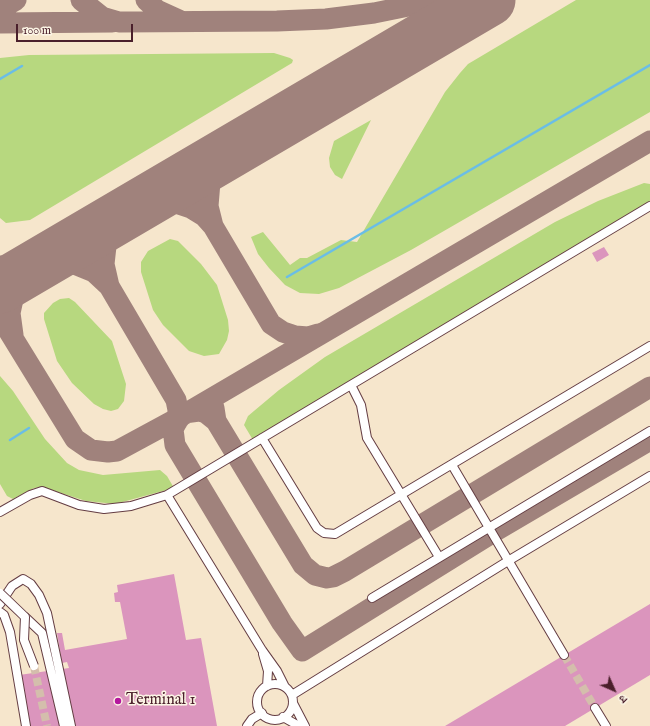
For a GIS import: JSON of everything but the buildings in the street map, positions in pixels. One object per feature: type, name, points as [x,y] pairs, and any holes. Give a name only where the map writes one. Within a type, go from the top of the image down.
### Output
[{"type":"street","points":[[0,512],[30,495],[42,491],[79,505],[104,509],[131,506],[167,495],[650,207]]},
{"type":"street","points":[[262,438],[314,523],[324,533],[339,533],[650,346]]},
{"type":"street","points":[[351,385],[361,405],[365,434],[439,557]]},
{"type":"street","points":[[372,598],[650,431]]},
{"type":"street","points":[[452,465],[564,655]]},
{"type":"street","points":[[285,687],[273,684],[267,686],[258,697],[258,707],[262,713],[274,719],[283,717],[289,713],[292,699],[508,561],[650,476]]},
{"type":"street","points":[[167,495],[262,650],[277,671],[305,726]]},
{"type":"street","points":[[0,604],[12,586],[23,579],[31,584],[39,595],[47,612],[72,726]]},
{"type":"street","points":[[0,593],[42,633],[64,726]]},
{"type":"street","points":[[0,612],[4,615],[10,632],[26,726]]},
{"type":"street","points":[[24,617],[24,640],[34,666]]},
{"type":"street","points":[[262,650],[268,671],[267,686]]},
{"type":"street","points":[[595,708],[606,726]]},
{"type":"street","points":[[248,726],[252,720],[262,713]]},
{"type":"street","points":[[283,717],[299,726]]},
{"type":"green space","points":[[576,0],[650,0],[650,112],[411,250],[339,288],[319,294],[300,293],[285,285],[269,268],[258,254],[251,237],[263,232],[290,265],[300,258],[307,258],[341,240],[357,242],[445,92],[468,64]]},
{"type":"green space","points":[[274,53],[290,58],[293,60],[292,63],[30,220],[6,223],[0,218],[0,58],[29,55]]},
{"type":"green space","points":[[371,120],[342,179],[335,175],[330,167],[329,158],[334,141]]},
{"type":"green space","points":[[644,183],[650,184],[650,203],[253,440],[244,425],[248,416],[279,390],[325,357],[555,222],[598,201]]},
{"type":"green space","points":[[170,239],[178,241],[201,264],[217,285],[228,320],[229,331],[227,340],[219,354],[204,356],[189,351],[163,325],[153,310],[141,272],[141,262],[148,251]]},
{"type":"green space","points":[[69,298],[75,302],[112,341],[126,384],[124,401],[118,409],[111,411],[94,404],[72,383],[57,361],[44,319],[44,313],[53,303],[60,299]]},
{"type":"green space","points":[[0,376],[13,391],[45,439],[67,463],[79,470],[103,475],[160,470],[167,476],[174,488],[115,504],[86,501],[42,487],[34,488],[13,499],[7,496],[0,484]]},
{"type":"waterway","points":[[287,277],[650,65]]},
{"type":"waterway","points":[[0,79],[22,66]]},
{"type":"waterway","points":[[10,440],[29,428]]},
{"type":"taxiway","points":[[0,9],[16,0]]},
{"type":"taxiway","points":[[81,0],[102,17],[119,22],[277,21],[326,19],[374,13],[438,0]]},
{"type":"taxiway","points":[[146,0],[157,10],[179,20]]},
{"type":"taxiway","points":[[0,23],[112,22]]},
{"type":"taxiway","points":[[0,317],[75,439],[91,450],[108,452],[117,451],[178,418],[650,141]]},
{"type":"taxiway","points":[[238,147],[219,164],[210,182],[208,206],[213,226],[271,324],[283,332],[295,336],[308,337],[318,334]]},
{"type":"taxiway","points":[[177,422],[178,410],[176,400],[109,286],[104,264],[106,246],[114,228],[124,217],[143,205],[153,202],[173,202],[191,208],[204,216],[213,226]]},
{"type":"taxiway","points":[[0,266],[13,268],[56,262],[72,263],[94,272],[109,286]]},
{"type":"taxiway","points":[[13,335],[10,313],[13,299],[19,284],[36,266]]},
{"type":"taxiway","points":[[214,408],[216,421],[303,565],[315,575],[327,578],[333,577],[345,571],[650,387]]},
{"type":"taxiway","points":[[216,421],[206,413],[199,411],[184,413],[173,429],[175,445],[282,623],[302,651],[492,533],[650,440]]},
{"type":"runway","points":[[0,287],[489,0]]},
{"type":"tunnel","points":[[564,655],[595,708]]},
{"type":"tunnel","points":[[34,666],[47,726]]},
{"type":"place","name":"Terminal 1","points":[[118,701]]}]
